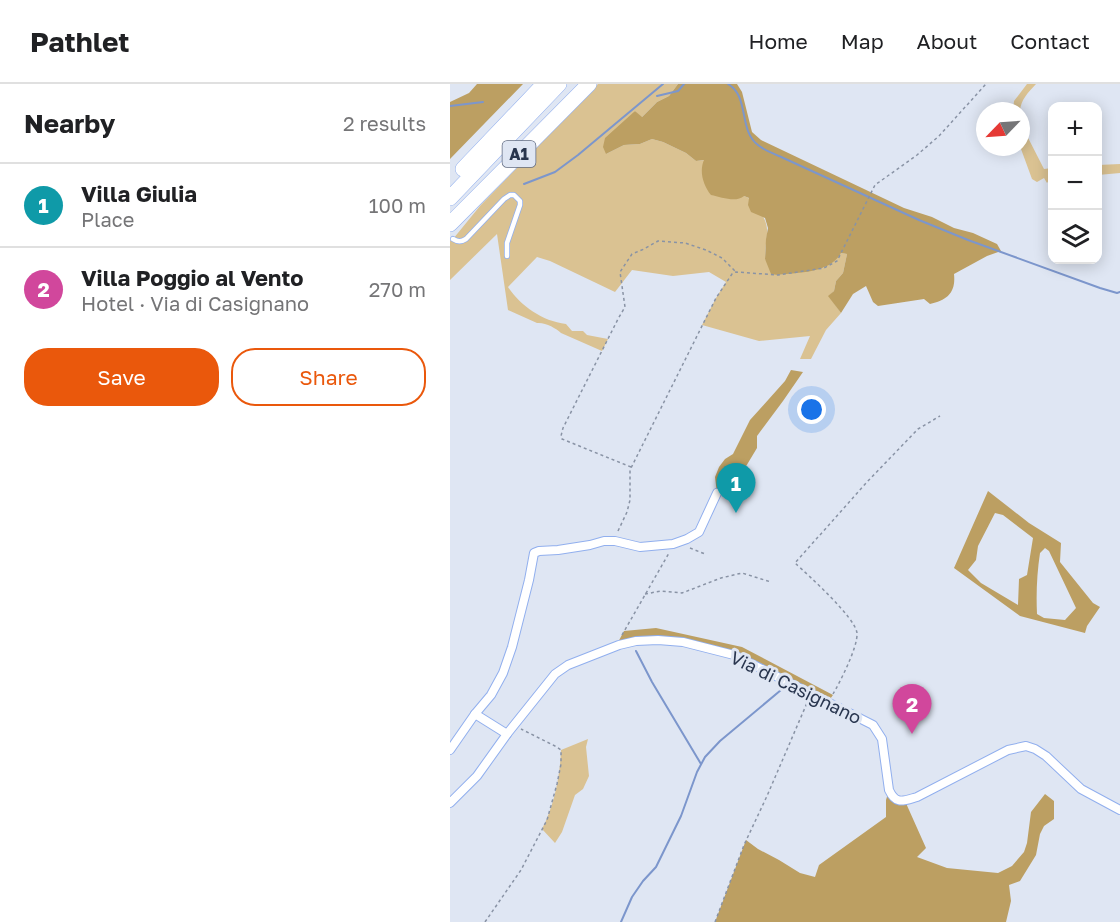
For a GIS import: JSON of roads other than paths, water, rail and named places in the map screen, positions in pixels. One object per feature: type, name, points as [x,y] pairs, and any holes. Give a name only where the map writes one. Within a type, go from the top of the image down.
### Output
[{"type":"highway","name":"A1","points":[[450,183],[544,84]]},
{"type":"highway","name":"A1","points":[[450,198],[559,84]]},
{"type":"highway","name":"A1","points":[[451,232],[589,84]]},
{"type":"street","points":[[450,750],[491,695],[503,673],[522,607],[534,553],[604,541],[615,541],[640,547],[673,544],[699,532],[717,493]]},
{"type":"street","name":"Via di Casignano","points":[[450,803],[477,776],[555,674],[568,665],[616,646],[636,641],[658,640],[683,642],[734,655],[873,725],[882,739],[889,790],[899,801],[917,797],[1008,750],[1026,746],[1035,748],[1046,756],[1081,789],[1120,810]]},
{"type":"street","points":[[475,714],[507,734]]},
{"type":"lane","points":[[451,232],[458,242],[466,239],[504,199],[513,195],[520,201],[520,205],[507,243],[507,256]]},
{"type":"waterway","points":[[524,184],[555,172],[663,84]]},
{"type":"waterway","points":[[657,96],[678,91],[684,84]]},
{"type":"waterway","points":[[728,84],[739,97],[752,139],[765,150],[968,240],[1100,288],[1120,292]]},
{"type":"waterway","points":[[450,106],[483,102]]},
{"type":"waterway","points":[[636,651],[701,764]]},
{"type":"waterway","points":[[621,922],[632,897],[656,867],[681,816],[705,757],[720,741],[781,690]]},
{"type":"place","name":"Villa Giulia","points":[[736,513]]},
{"type":"place","name":"Villa Poggio al Vento","points":[[912,734]]}]
